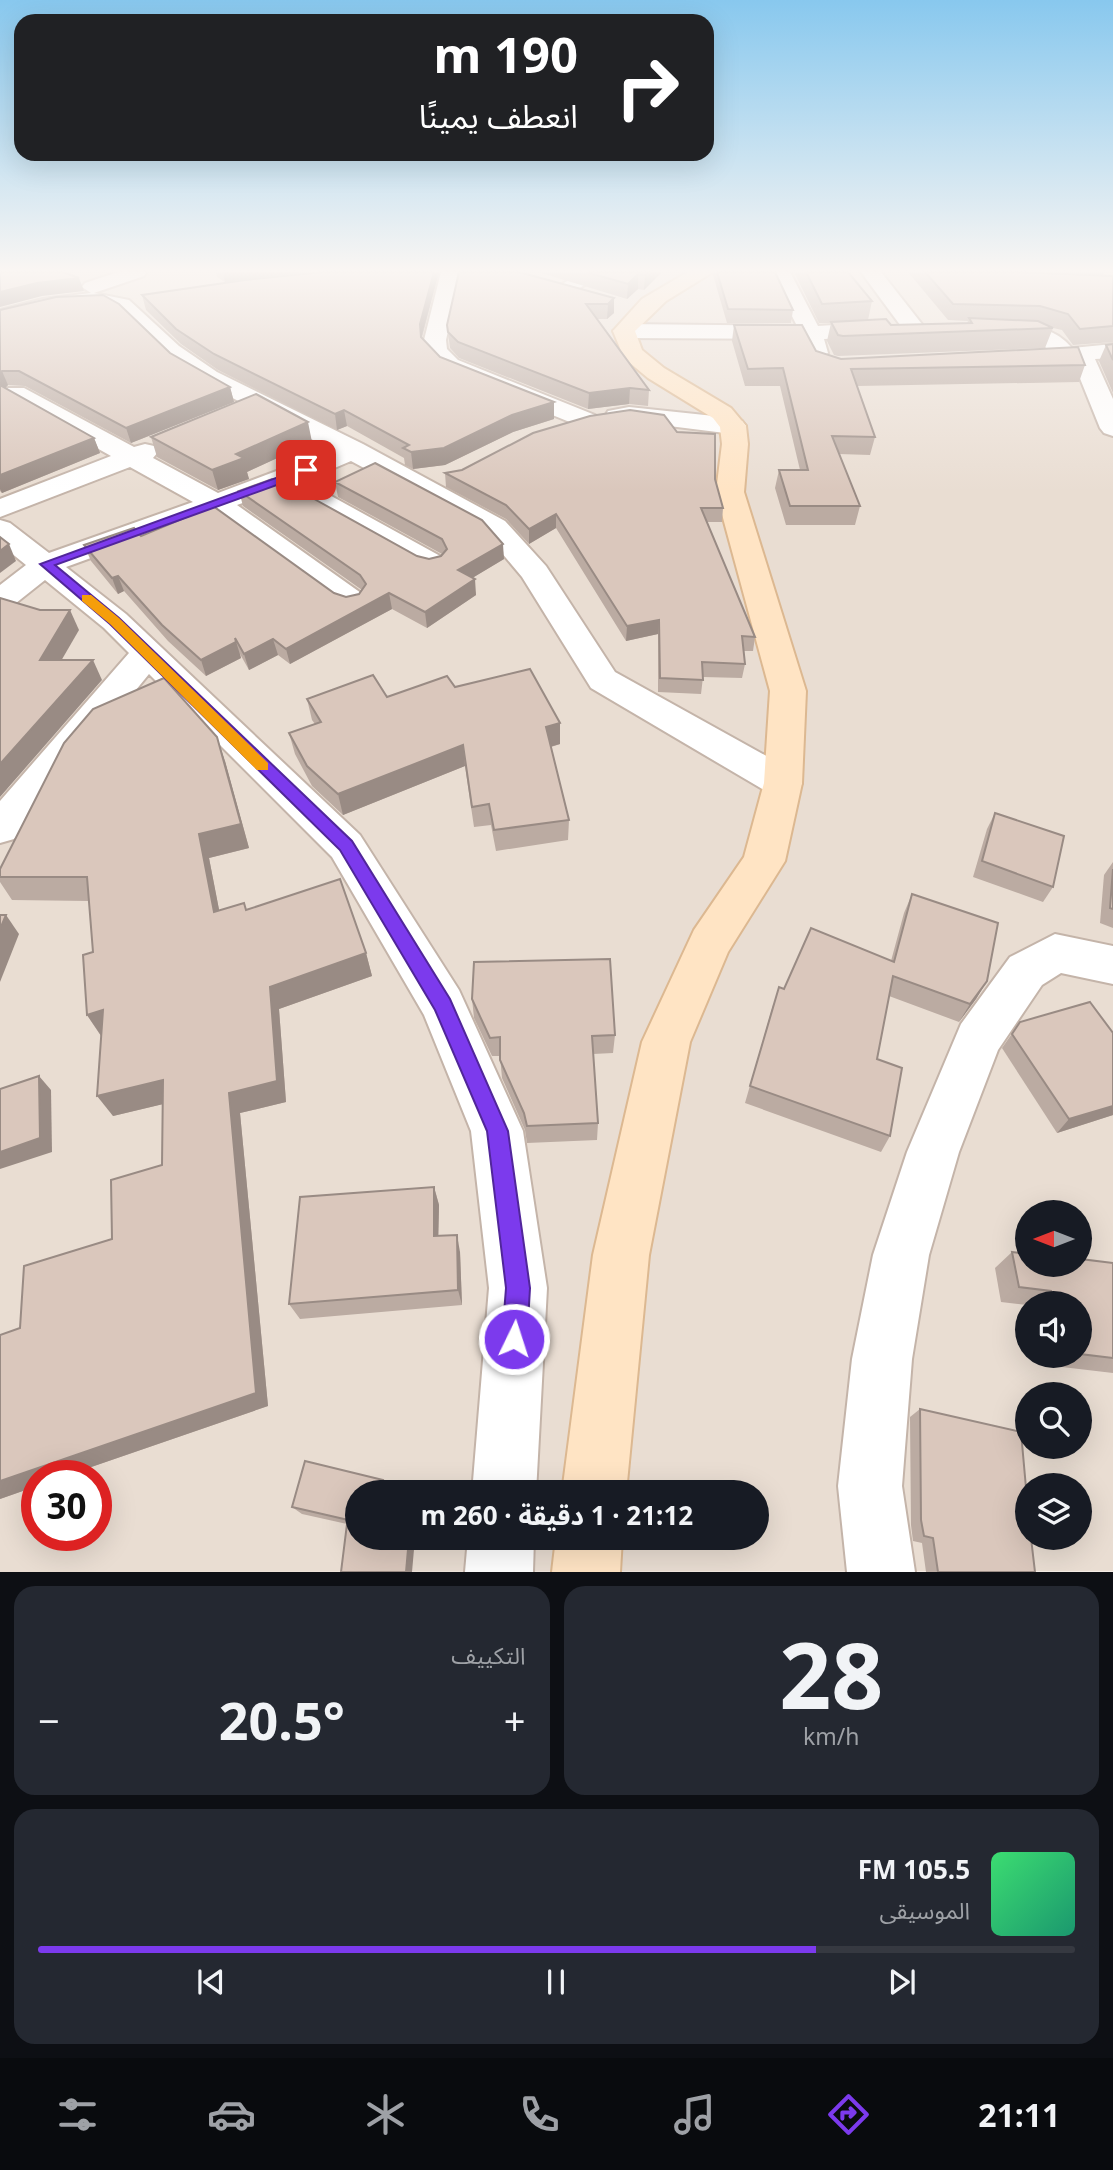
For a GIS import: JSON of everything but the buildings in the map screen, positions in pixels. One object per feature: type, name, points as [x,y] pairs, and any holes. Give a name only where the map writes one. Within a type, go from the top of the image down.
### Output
[{"type":"main road","points":[[595,1480],[621,1255],[666,1042],[710,943],[764,861],[783,783],[789,691],[730,492],[735,444],[733,426],[722,413],[656,373],[632,353],[631,345]]},
{"type":"main road","points":[[586,1572],[588,1550]]},
{"type":"street","points":[[165,345],[235,393],[262,402],[495,527],[535,572],[603,680],[783,783]]},
{"type":"street","points":[[435,345],[436,351],[450,365],[586,420]]},
{"type":"street","points":[[816,345],[823,362],[837,366]]},
{"type":"street","points":[[1062,345],[1074,355],[1113,428]]},
{"type":"street","points":[[1042,357],[1113,351]]},
{"type":"street","points":[[16,393],[130,459],[215,503],[350,600]]},
{"type":"street","points":[[226,418],[262,402]]},
{"type":"street","points":[[545,431],[586,420],[629,414],[733,426]]},
{"type":"street","points":[[0,509],[166,443]]},
{"type":"street","points":[[0,600],[40,570],[215,503],[282,481],[354,450]]},
{"type":"street","points":[[413,481],[452,476]]},
{"type":"street","points":[[282,481],[430,564]]},
{"type":"street","points":[[0,529],[40,570],[114,621],[146,655],[346,846],[443,1005],[498,1131],[518,1288],[505,1480]]},
{"type":"street","points":[[0,569],[40,570]]},
{"type":"street","points":[[0,828],[146,655]]},
{"type":"street","points":[[881,1572],[870,1486],[882,1359],[901,1255],[933,1152],[978,1039],[1026,971],[1055,953],[1096,958],[1113,965]]},
{"type":"street","points":[[499,1572],[500,1550]]},
{"type":"shaded area","points":[[0,345],[1113,345],[1113,1571],[0,1572]]},
{"type":"slow traffic","points":[[86,598],[114,621],[263,766]]},
{"type":"route","points":[[306,470],[282,481],[46,564],[114,621],[146,655],[346,846],[443,1005],[498,1131],[518,1288],[514,1339]]}]
